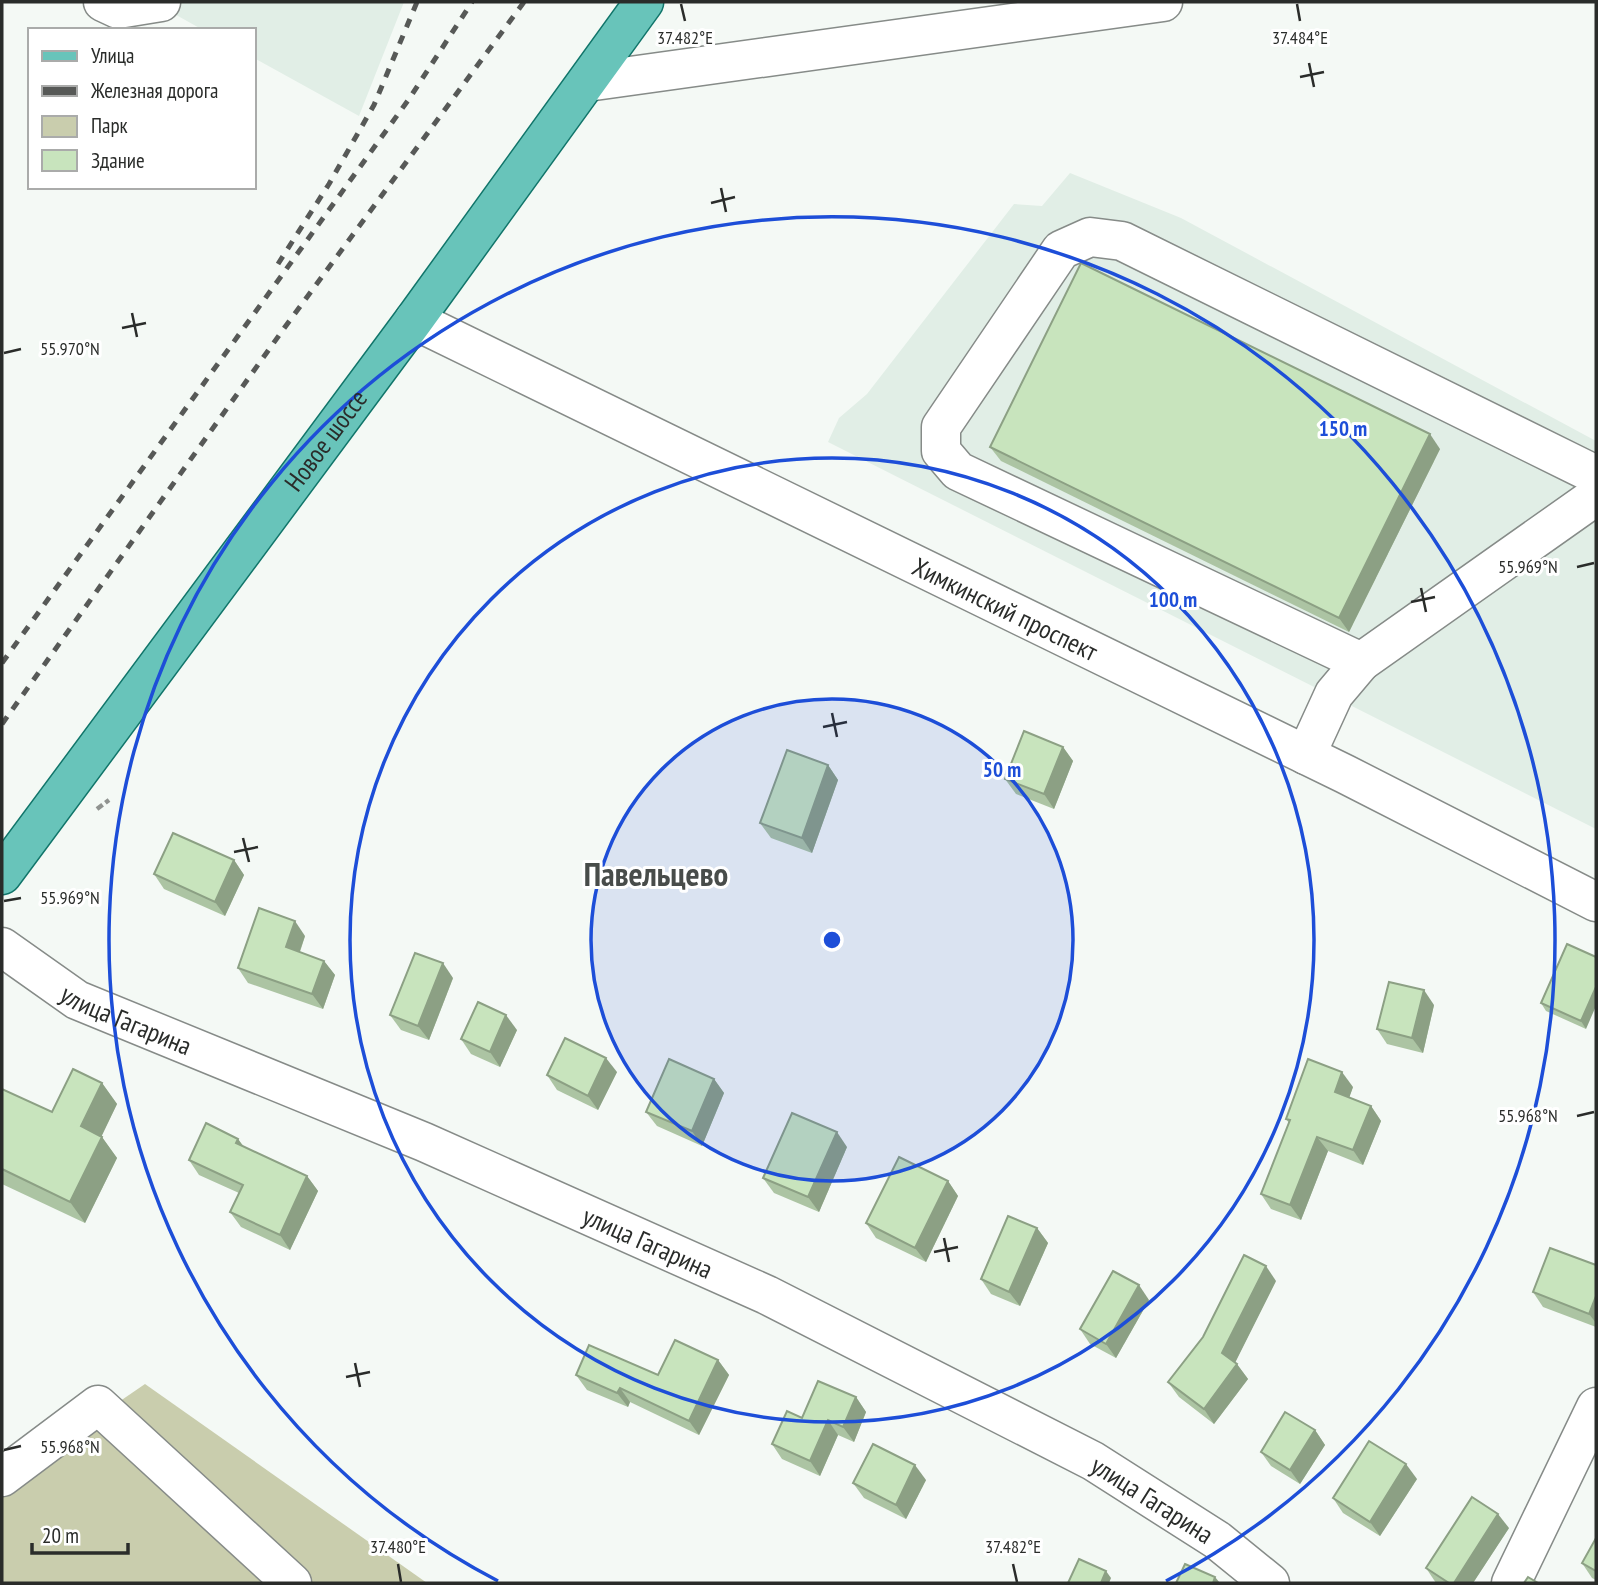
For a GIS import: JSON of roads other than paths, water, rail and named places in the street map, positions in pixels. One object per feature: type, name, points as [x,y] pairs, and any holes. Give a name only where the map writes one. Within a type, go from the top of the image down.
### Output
[{"type":"main road","name":"Новое шоссе","points":[[2,875],[414,320],[644,2]]},
{"type":"street","points":[[110,5],[161,2]]},
{"type":"street","points":[[587,82],[1163,2]]},
{"type":"street","points":[[1361,662],[958,471],[941,452],[941,427],[1061,250],[1090,237],[1122,241],[1596,475]]},
{"type":"street","name":"Химкинский проспект","points":[[414,320],[1306,755],[1596,902]]},
{"type":"street","points":[[1306,755],[1334,694],[1361,662],[1596,496]]},
{"type":"street","name":"улица Гагарина","points":[[2,947],[77,1000],[424,1142],[767,1295],[1093,1461],[1217,1541],[1270,1583]]},
{"type":"street","points":[[2,1477],[98,1405],[292,1583]]},
{"type":"street","points":[[1511,1583],[1596,1407]]},
{"type":"railway","points":[[278,264],[329,184],[374,105],[417,2]]},
{"type":"railway","points":[[2,663],[409,99],[472,2]]},
{"type":"railway","points":[[2,724],[285,327],[524,2]]},
{"type":"district","name":"Павельцево","points":[[656,873]]}]
